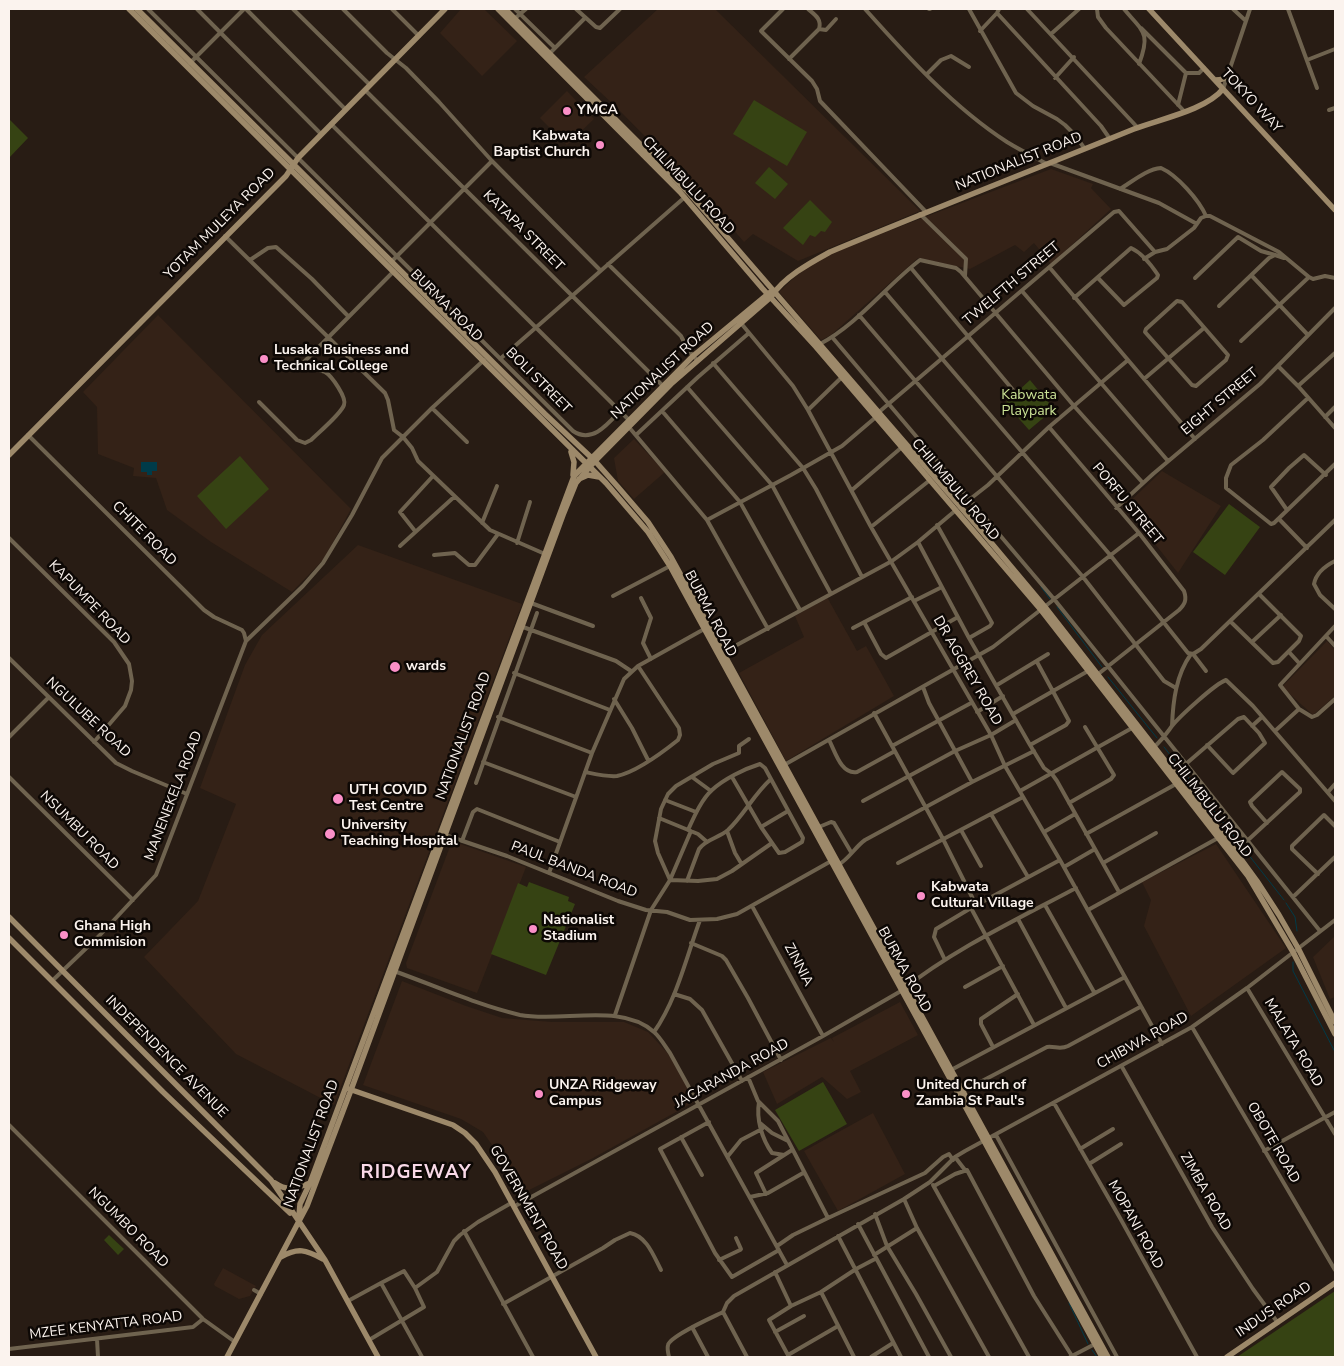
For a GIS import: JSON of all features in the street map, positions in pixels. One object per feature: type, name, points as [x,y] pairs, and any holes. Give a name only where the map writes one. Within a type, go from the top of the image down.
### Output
[{"type":"main road","name":"BURMA ROAD","points":[[128,9],[188,64]]},
{"type":"main road","name":"BURMA ROAD","points":[[137,9],[188,64],[485,358],[601,478],[648,532],[706,628],[903,990],[1108,1357]]},
{"type":"main road","name":"CHILIMBULU ROAD","points":[[498,9],[513,20],[689,193],[770,286],[772,295],[820,344],[1043,609],[1154,747],[1258,882],[1335,1022]]},
{"type":"main road","name":"CHILIMBULU ROAD","points":[[505,9],[513,20]]},
{"type":"main road","name":"TOKYO WAY","points":[[1149,9],[1335,210]]},
{"type":"main road","name":"YOTAM MULEYA ROAD","points":[[9,455],[292,168],[298,158],[443,10]]},
{"type":"main road","name":"CHILIMBULU ROAD","points":[[548,55],[685,198],[842,377],[878,415],[902,448],[930,480],[958,508]]},
{"type":"main road","points":[[1229,73],[1226,78],[1220,80],[1213,98],[1231,97]]},
{"type":"main road","name":"NATIONALIST ROAD","points":[[444,834],[574,480],[664,387],[695,358],[797,272],[830,252],[1049,163],[1206,104],[1213,98]]},
{"type":"main road","name":"BURMA ROAD","points":[[292,168],[391,262],[395,269]]},
{"type":"main road","points":[[770,286],[781,286]]},
{"type":"main road","points":[[760,303],[772,295]]},
{"type":"main road","name":"BURMA ROAD","points":[[485,358],[493,362],[593,459],[648,522],[671,557],[706,628]]},
{"type":"main road","points":[[568,446],[574,462],[574,480],[588,475],[601,478]]},
{"type":"main road","points":[[579,446],[602,450],[600,461],[602,469]]},
{"type":"main road","name":"NATIONALIST ROAD","points":[[298,1220],[307,1206],[392,970],[523,627],[546,554]]},
{"type":"main road","name":"CHILIMBULU ROAD","points":[[1043,609],[1088,671],[1256,889],[1295,950],[1335,1034]]},
{"type":"main road","name":"BURMA ROAD","points":[[781,766],[819,827],[835,862]]},
{"type":"main road","name":"INDEPENDENCE AVENUE","points":[[9,917],[271,1180],[325,1260],[378,1357]]},
{"type":"main road","name":"INDEPENDENCE AVENUE","points":[[9,938],[163,1092],[298,1220]]},
{"type":"main road","name":"BURMA ROAD","points":[[903,990],[951,1070],[986,1140],[1102,1357]]},
{"type":"main road","points":[[163,1092],[172,1081]]},
{"type":"main road","name":"NATIONALIST ROAD","points":[[298,1220],[300,1204],[349,1089]]},
{"type":"main road","name":"GOVERNMENT ROAD","points":[[349,1089],[453,1125],[476,1144],[514,1204],[596,1357]]},
{"type":"main road","points":[[271,1180],[282,1187],[292,1189],[310,1183]]},
{"type":"main road","points":[[227,1357],[281,1257],[298,1220]]},
{"type":"main road","points":[[281,1257],[299,1250],[325,1260]]},
{"type":"main road","name":"INDUS ROAD","points":[[1227,1357],[1335,1283]]},
{"type":"street","name":"BOLI STREET","points":[[148,9],[577,434],[584,435],[597,432],[620,412]]},
{"type":"street","points":[[197,9],[321,134]]},
{"type":"street","points":[[188,64],[245,9],[346,109]]},
{"type":"street","points":[[294,9],[370,85]]},
{"type":"street","points":[[343,9],[439,102],[492,161],[600,270]]},
{"type":"street","points":[[392,9],[419,36]]},
{"type":"street","points":[[515,9],[555,48]]},
{"type":"street","points":[[513,20],[526,9]]},
{"type":"street","points":[[576,9],[596,27],[600,28],[620,9]]},
{"type":"street","points":[[783,9],[761,31],[815,84],[820,100],[966,260],[965,276]]},
{"type":"street","points":[[789,59],[819,29],[818,18],[808,9]]},
{"type":"street","points":[[865,9],[927,74],[973,116],[1006,141],[1049,163],[1169,208],[1176,214],[1197,224]]},
{"type":"street","points":[[969,9],[1016,93],[1033,106],[1065,125],[1085,149]]},
{"type":"street","points":[[1027,9],[1074,57],[1138,128]]},
{"type":"street","points":[[1051,34],[1079,9]]},
{"type":"street","points":[[1096,9],[1101,23],[1184,111]]},
{"type":"street","points":[[1124,9],[1186,73],[1199,73],[1204,68]]},
{"type":"street","points":[[1232,9],[1246,21]]},
{"type":"street","points":[[1219,84],[1229,73],[1250,9]]},
{"type":"street","points":[[1288,9],[1317,88]]},
{"type":"street","points":[[980,30],[998,11],[1055,78],[1101,126],[1110,139]]},
{"type":"street","points":[[548,55],[585,18]]},
{"type":"street","points":[[819,29],[826,30],[836,19]]},
{"type":"street","points":[[1139,64],[1146,37],[1141,28]]},
{"type":"street","points":[[1307,60],[1335,49]]},
{"type":"street","points":[[927,74],[942,60],[950,56],[969,67]]},
{"type":"street","points":[[1055,78],[1074,57]]},
{"type":"street","points":[[1178,104],[1186,73]]},
{"type":"street","name":"KATAPA STREET","points":[[364,90],[664,387]]},
{"type":"street","points":[[1329,110],[1335,108]]},
{"type":"street","points":[[331,124],[536,326],[620,412],[636,435],[707,520],[768,629]]},
{"type":"street","points":[[391,262],[492,161]]},
{"type":"street","points":[[1120,189],[1144,174],[1156,168],[1161,168],[1178,180],[1200,202],[1206,216]]},
{"type":"street","points":[[493,362],[500,359],[685,198]]},
{"type":"street","name":"TWELFTH STREET","points":[[707,520],[842,446],[914,381],[1116,211],[1155,252]]},
{"type":"street","points":[[1144,259],[1155,252],[1167,249],[1197,224],[1201,218],[1210,216],[1278,252],[1313,279],[1325,276],[1335,278]]},
{"type":"street","points":[[225,236],[385,393],[394,430],[412,448],[418,461],[490,530],[516,543],[546,554]]},
{"type":"street","points":[[1195,278],[1238,237],[1261,251],[1291,262]]},
{"type":"street","points":[[250,260],[268,248],[276,247],[312,279],[348,316]]},
{"type":"street","points":[[1074,298],[1132,248],[1158,275],[1157,278],[1124,306],[1098,278]]},
{"type":"street","points":[[1219,306],[1275,255]]},
{"type":"street","points":[[820,344],[859,316],[918,262],[924,261],[956,268],[965,276],[1074,406],[1143,483]]},
{"type":"street","points":[[608,264],[683,338],[688,350],[695,358]]},
{"type":"street","points":[[911,268],[1013,390]]},
{"type":"street","points":[[1050,268],[1195,438]]},
{"type":"street","points":[[259,402],[297,440],[305,443],[311,440],[345,404],[344,397],[328,374],[319,370],[301,367],[308,357],[395,269]]},
{"type":"street","points":[[1252,276],[1308,335]]},
{"type":"street","points":[[1241,341],[1309,277]]},
{"type":"street","points":[[1022,291],[1168,461]]},
{"type":"street","points":[[885,292],[1110,556],[1163,623],[1206,671]]},
{"type":"street","points":[[1177,301],[1182,302],[1204,328],[1228,355],[1228,358],[1196,386],[1192,385],[1146,332],[1146,329],[1177,301]]},
{"type":"street","name":"EIGHT STREET","points":[[1116,508],[1168,461],[1260,384],[1335,308]]},
{"type":"street","points":[[859,316],[1082,577],[1164,681],[1176,688]]},
{"type":"street","name":"DR AGGREY ROAD","points":[[739,321],[793,386],[808,410],[871,527],[991,735],[1005,766],[1076,888],[1162,1044]]},
{"type":"street","points":[[1144,379],[1204,328]]},
{"type":"street","points":[[636,435],[713,363],[749,333]]},
{"type":"street","points":[[832,337],[1054,599],[1187,763],[1320,932]]},
{"type":"street","points":[[1298,386],[1335,352]]},
{"type":"street","points":[[246,641],[323,564],[352,515],[382,458],[485,358]]},
{"type":"street","points":[[720,654],[892,561],[970,500],[1048,427],[1128,360]]},
{"type":"street","points":[[713,363],[803,468],[862,577]]},
{"type":"street","points":[[1278,366],[1335,428]]},
{"type":"street","points":[[808,410],[842,377]]},
{"type":"street","points":[[687,387],[772,485],[831,594]]},
{"type":"street","points":[[1308,398],[1263,440],[1231,465],[1228,470],[1226,488],[1271,524],[1326,475],[1335,464]]},
{"type":"street","points":[[1325,417],[1335,407]]},
{"type":"street","points":[[432,408],[467,442]]},
{"type":"street","points":[[662,411],[740,502],[800,610]]},
{"type":"street","name":"PORFU STREET","points":[[1048,427],[1139,533],[1184,591],[1186,597],[1183,606],[1163,623]]},
{"type":"street","name":"CHITE ROAD","points":[[28,436],[204,610],[214,617],[242,630],[246,641]]},
{"type":"street","points":[[852,490],[902,448]]},
{"type":"street","points":[[1287,510],[1271,487],[1289,468],[1304,455],[1326,475]]},
{"type":"street","points":[[415,531],[400,512],[434,476]]},
{"type":"street","points":[[871,527],[930,480]]},
{"type":"street","points":[[482,523],[497,486]]},
{"type":"street","points":[[400,546],[454,496]]},
{"type":"street","points":[[516,543],[530,502]]},
{"type":"street","points":[[1279,518],[1307,548]]},
{"type":"street","points":[[1172,726],[1176,688],[1182,670],[1192,654],[1201,649],[1231,622],[1335,520]]},
{"type":"street","points":[[937,525],[992,623],[969,638]]},
{"type":"street","points":[[781,766],[980,656],[1139,533]]},
{"type":"street","points":[[434,555],[455,553],[469,564],[475,565],[498,534]]},
{"type":"street","name":"KAPUMPE ROAD","points":[[9,538],[114,642],[129,664],[132,681],[125,706],[94,742]]},
{"type":"street","points":[[918,542],[969,638],[1030,745],[1044,768],[1052,774],[1119,892]]},
{"type":"street","points":[[1335,561],[1318,574],[1314,584],[1320,595],[1335,609]]},
{"type":"street","points":[[613,596],[670,566]]},
{"type":"street","points":[[852,628],[942,587]]},
{"type":"street","points":[[1231,622],[1273,663],[1278,662],[1288,652],[1301,638],[1259,594]]},
{"type":"street","points":[[641,598],[651,618],[643,644],[651,659]]},
{"type":"street","points":[[531,604],[593,626]]},
{"type":"street","points":[[476,782],[537,613]]},
{"type":"street","points":[[1252,642],[1281,615]]},
{"type":"street","points":[[864,622],[881,654],[886,658],[958,617]]},
{"type":"street","points":[[1097,675],[1163,623]]},
{"type":"street","points":[[1335,626],[1280,685],[1282,690],[1299,708],[1306,714],[1315,717],[1335,699]]},
{"type":"street","points":[[523,627],[616,661],[631,671]]},
{"type":"street","points":[[549,873],[592,753],[624,679],[638,666],[706,628]]},
{"type":"street","points":[[1326,636],[1335,646]]},
{"type":"street","name":"MANENEKELA ROAD","points":[[52,982],[152,880],[159,869],[246,641]]},
{"type":"street","points":[[1288,652],[1300,663]]},
{"type":"street","points":[[997,685],[1048,654]]},
{"type":"street","name":"NGULUBE ROAD","points":[[9,658],[116,763],[187,794]]},
{"type":"street","points":[[1030,745],[1066,725],[1069,721],[1037,662]]},
{"type":"street","points":[[585,772],[615,776],[630,771],[678,740],[680,735],[679,728],[638,666]]},
{"type":"street","points":[[1013,714],[1088,671]]},
{"type":"street","points":[[514,673],[610,710]]},
{"type":"street","points":[[1154,747],[1165,738],[1172,726],[1226,680],[1275,731],[1335,801]]},
{"type":"street","points":[[923,687],[938,721],[972,782]]},
{"type":"street","points":[[977,712],[1003,696]]},
{"type":"street","points":[[9,737],[48,698]]},
{"type":"street","points":[[614,699],[632,728],[648,760]]},
{"type":"street","points":[[829,740],[844,769],[852,773],[857,772],[938,721],[971,703]]},
{"type":"street","points":[[1275,731],[1299,708]]},
{"type":"street","points":[[874,713],[943,839],[976,905]]},
{"type":"street","points":[[498,717],[592,753]]},
{"type":"street","points":[[1187,763],[1207,745],[1241,717],[1244,717],[1265,743],[1234,772],[1207,745]]},
{"type":"street","points":[[1252,726],[1262,717]]},
{"type":"street","points":[[863,801],[955,751],[991,735],[1016,720]]},
{"type":"street","points":[[1069,803],[1113,777],[1113,772],[1085,727]]},
{"type":"street","points":[[1020,791],[1132,728]]},
{"type":"street","points":[[670,880],[658,853],[655,841],[659,818],[670,791],[713,764],[738,753],[739,746],[749,739]]},
{"type":"street","name":"PAUL BANDA ROAD","points":[[444,834],[506,856],[599,894],[651,910],[661,911],[690,920],[727,917],[752,906],[835,862],[844,862],[851,852],[866,840],[972,782],[1034,751]]},
{"type":"street","points":[[483,762],[576,797]]},
{"type":"street","points":[[615,1015],[651,910],[670,880],[696,812],[711,791],[732,777],[760,764],[765,768],[771,779],[802,841],[782,854],[779,853],[761,827],[732,777]]},
{"type":"street","points":[[1248,841],[1300,792],[1300,789],[1282,772],[1250,802],[1267,823]]},
{"type":"street","name":"NSUMBU ROAD","points":[[9,777],[133,900]]},
{"type":"street","points":[[692,778],[711,791]]},
{"type":"street","points":[[687,881],[699,849],[706,842],[727,831],[771,779]]},
{"type":"street","points":[[1086,834],[1176,784]]},
{"type":"street","points":[[1328,792],[1335,784]]},
{"type":"street","points":[[898,863],[1023,796]]},
{"type":"street","points":[[665,800],[696,812]]},
{"type":"street","points":[[462,841],[473,812],[478,809],[560,842]]},
{"type":"street","points":[[761,827],[788,811]]},
{"type":"street","points":[[991,814],[1028,878]]},
{"type":"street","points":[[1044,832],[1075,814]]},
{"type":"street","points":[[1318,874],[1291,848],[1324,815],[1335,826]]},
{"type":"street","points":[[659,818],[698,834],[706,842]]},
{"type":"street","points":[[819,827],[829,822],[834,823],[851,852]]},
{"type":"street","points":[[961,830],[981,866]]},
{"type":"street","points":[[727,831],[734,853],[741,863]]},
{"type":"street","points":[[1103,863],[1156,833]]},
{"type":"street","points":[[1088,910],[1218,838]]},
{"type":"street","points":[[670,880],[710,881],[717,879],[732,871],[772,843]]},
{"type":"street","points":[[1064,867],[1095,849]]},
{"type":"street","points":[[1293,897],[1335,857]]},
{"type":"street","points":[[945,960],[934,937],[936,929],[976,905],[1060,860]]},
{"type":"street","name":"JACARANDA ROAD","points":[[464,1231],[781,1060],[903,990],[945,960],[986,936],[1076,888]]},
{"type":"street","points":[[1045,905],[1094,992]]},
{"type":"street","name":"ZINNIA","points":[[752,906],[823,1036]]},
{"type":"street","points":[[971,908],[1034,1025]]},
{"type":"street","points":[[1018,919],[1066,1008]]},
{"type":"street","points":[[654,1032],[665,1015],[674,994],[700,920]]},
{"type":"street","name":"CHIBWA ROAD","points":[[954,1159],[1192,1027],[1335,920]]},
{"type":"street","points":[[691,943],[726,960],[781,1060]]},
{"type":"street","points":[[965,987],[1003,966]]},
{"type":"street","points":[[392,970],[499,1010],[547,1017],[615,1015],[641,1023],[654,1032],[670,1053],[787,1264]]},
{"type":"street","points":[[951,1070],[1125,977]]},
{"type":"street","name":"MALATA ROAD","points":[[1246,988],[1335,1134]]},
{"type":"street","points":[[674,994],[690,1000],[702,1010],[742,1081]]},
{"type":"street","points":[[993,1047],[981,1024],[981,1019],[1018,994]]},
{"type":"street","points":[[962,1092],[1047,1047],[1053,1046],[1062,1049],[1140,1007]]},
{"type":"street","name":"OBOTE ROAD","points":[[1192,1027],[1335,1270]]},
{"type":"street","name":"ZIMBA ROAD","points":[[1122,1066],[1212,1227],[1278,1323]]},
{"type":"street","points":[[748,1077],[760,1102],[776,1118],[828,1218]]},
{"type":"street","points":[[760,1102],[758,1113],[763,1135],[771,1152],[784,1155]]},
{"type":"street","name":"MOPANI ROAD","points":[[1054,1103],[1197,1357]]},
{"type":"street","points":[[1264,1151],[1335,1112]]},
{"type":"street","points":[[709,1122],[660,1149],[719,1260],[732,1277],[778,1248],[793,1235],[925,1173],[943,1157],[950,1154],[965,1170],[981,1196],[1034,1296],[1071,1357],[1095,1344]]},
{"type":"street","points":[[760,1123],[772,1133],[788,1141]]},
{"type":"street","name":"NGUMBO ROAD","points":[[9,1125],[203,1319],[235,1342]]},
{"type":"street","points":[[728,1156],[741,1140],[762,1128]]},
{"type":"street","points":[[1080,1149],[1113,1129]]},
{"type":"street","points":[[996,1135],[1117,1357]]},
{"type":"street","points":[[681,1137],[702,1175]]},
{"type":"street","points":[[1089,1164],[1121,1144]]},
{"type":"street","points":[[766,1194],[755,1174],[792,1150]]},
{"type":"street","points":[[669,1357],[667,1348],[670,1341],[723,1312],[727,1303],[734,1296],[930,1182],[954,1159]]},
{"type":"street","points":[[934,1186],[965,1170]]},
{"type":"street","points":[[750,1197],[766,1194],[804,1173]]},
{"type":"street","points":[[930,1182],[934,1186],[1029,1357]]},
{"type":"street","points":[[904,1198],[918,1228],[989,1357]]},
{"type":"street","points":[[875,1214],[887,1246],[951,1357]]},
{"type":"street","points":[[858,1224],[929,1357]]},
{"type":"street","points":[[838,1326],[788,1356],[769,1320],[791,1306],[821,1292],[875,1257],[887,1246],[918,1228]]},
{"type":"street","points":[[415,1288],[437,1272],[454,1241],[464,1231],[533,1357]]},
{"type":"street","points":[[503,1304],[630,1233],[639,1236],[646,1242],[661,1270]]},
{"type":"street","points":[[838,1236],[901,1357]]},
{"type":"street","points":[[719,1260],[741,1249],[736,1238]]},
{"type":"street","points":[[348,1301],[404,1271],[415,1288],[424,1307],[370,1340]]},
{"type":"street","points":[[775,1272],[791,1306]]},
{"type":"street","points":[[381,1283],[422,1357]]},
{"type":"street","points":[[254,1290],[261,1294]]},
{"type":"street","points":[[821,1292],[854,1357]]},
{"type":"street","points":[[723,1312],[747,1357]]},
{"type":"street","points":[[775,1332],[804,1316]]},
{"type":"street","name":"MZEE KENYATTA ROAD","points":[[9,1349],[193,1327],[203,1319]]},
{"type":"street","points":[[692,1328],[708,1357]]},
{"type":"street","points":[[97,1339],[98,1357]]},
{"type":"street","points":[[871,1357],[893,1343]]},
{"type":"shaded area","points":[[461,9],[484,9],[517,41],[482,76],[440,33]]},
{"type":"shaded area","points":[[658,9],[715,9],[920,211],[798,261],[753,234],[744,242],[705,197],[584,77]]},
{"type":"shaded area","name":"YMCA","points":[[567,91],[594,119],[567,145],[540,118]]},
{"type":"shaded area","points":[[1051,169],[1093,184],[1091,188],[1111,209],[1051,264],[1034,243],[1024,252],[1015,245],[970,269],[918,258],[831,335],[821,340],[779,292],[800,272],[828,254]]},
{"type":"shaded area","points":[[158,315],[351,509],[324,559],[292,592],[211,542],[167,510],[156,478],[133,476],[134,468],[98,454],[97,407],[83,392]]},
{"type":"shaded area","points":[[634,439],[665,472],[634,499],[618,481],[614,458]]},
{"type":"shaded area","points":[[1162,471],[1221,506],[1178,573],[1125,506]]},
{"type":"shaded area","name":"University Teaching Hospital","points":[[358,545],[522,604],[334,1105],[236,1054],[144,957],[198,901],[236,804],[200,788],[245,665],[262,635]]},
{"type":"shaded area","points":[[827,597],[857,651],[866,646],[894,696],[786,761],[739,673],[804,637],[795,616]]},
{"type":"shaded area","points":[[1327,641],[1335,650],[1335,696],[1313,715],[1282,687]]},
{"type":"shaded area","points":[[452,841],[526,867],[477,993],[407,968],[406,963]]},
{"type":"shaded area","points":[[1216,844],[1286,948],[1191,1016],[1144,926],[1151,900],[1142,882]]},
{"type":"shaded area","points":[[1335,936],[1335,997],[1330,999],[1313,957]]},
{"type":"shaded area","name":"UNZA Ridgeway Campus","points":[[402,981],[502,1018],[552,1022],[624,1022],[648,1032],[675,1061],[694,1102],[593,1158],[521,1194],[504,1162],[483,1132],[461,1119],[363,1085]]},
{"type":"shaded area","points":[[900,1002],[918,1035],[850,1071],[861,1092],[847,1099],[822,1077],[777,1104],[763,1072],[831,1038],[834,1042],[832,1038]]},
{"type":"shaded area","points":[[873,1113],[905,1174],[838,1211],[804,1151]]},
{"type":"shaded area","points":[[223,1268],[256,1286],[250,1296],[239,1299],[215,1286],[214,1284]]},
{"type":"green space","points":[[754,100],[807,132],[787,166],[733,134]]},
{"type":"green space","points":[[9,119],[28,138],[9,158]]},
{"type":"green space","points":[[769,167],[788,184],[775,199],[755,183]]},
{"type":"green space","points":[[810,200],[832,222],[825,232],[821,231],[815,237],[810,235],[803,245],[783,228]]},
{"type":"green space","name":"Kabwata Playpark","points":[[1030,380],[1054,409],[1029,430],[1005,403]]},
{"type":"green space","points":[[240,456],[269,489],[226,529],[197,496]]},
{"type":"green space","points":[[1229,504],[1260,527],[1225,575],[1193,552]]},
{"type":"green space","name":"Nationalist Stadium","points":[[529,882],[569,897],[568,901],[575,904],[546,975],[491,954],[518,883],[527,887]]},
{"type":"green space","points":[[823,1082],[847,1124],[799,1151],[775,1110]]},
{"type":"green space","points":[[109,1235],[124,1249],[118,1255],[104,1240]]},
{"type":"green space","points":[[1335,1291],[1335,1357],[1237,1357]]},
{"type":"water","points":[[141,462],[157,462],[157,471],[152,471],[152,475],[147,475],[147,472],[141,472]]},
{"type":"waterway","points":[[1041,587],[1050,599]]},
{"type":"waterway","points":[[1057,607],[1102,667]]},
{"type":"waterway","points":[[1108,677],[1157,738]]},
{"type":"waterway","points":[[1164,747],[1284,900]]},
{"type":"waterway","points":[[1286,903],[1295,917],[1297,931]]},
{"type":"waterway","points":[[1293,962],[1293,971],[1335,1052]]},
{"type":"waterway","points":[[1069,1303],[1088,1344]]},
{"type":"waterway","points":[[1092,1350],[1097,1357]]},
{"type":"place","name":"YMCA","points":[[567,111]]},
{"type":"place","name":"Kabwata Baptist Church","points":[[600,145]]},
{"type":"place","name":"Lusaka Business and Technical College","points":[[264,359]]},
{"type":"place","name":"wards","points":[[395,667]]},
{"type":"place","name":"UTH COVID Test Centre","points":[[338,799]]},
{"type":"place","name":"University Teaching Hospital","points":[[330,834]]},
{"type":"place","name":"Kabwata Cultural Village","points":[[921,896]]},
{"type":"place","name":"Nationalist Stadium","points":[[533,929]]},
{"type":"place","name":"Ghana High Commision","points":[[64,935]]},
{"type":"place","name":"UNZA Ridgeway Campus","points":[[539,1094]]},
{"type":"place","name":"United Church of Zambia St Paul's","points":[[906,1094]]},
{"type":"district","name":"RIDGEWAY","points":[[416,1173]]}]
